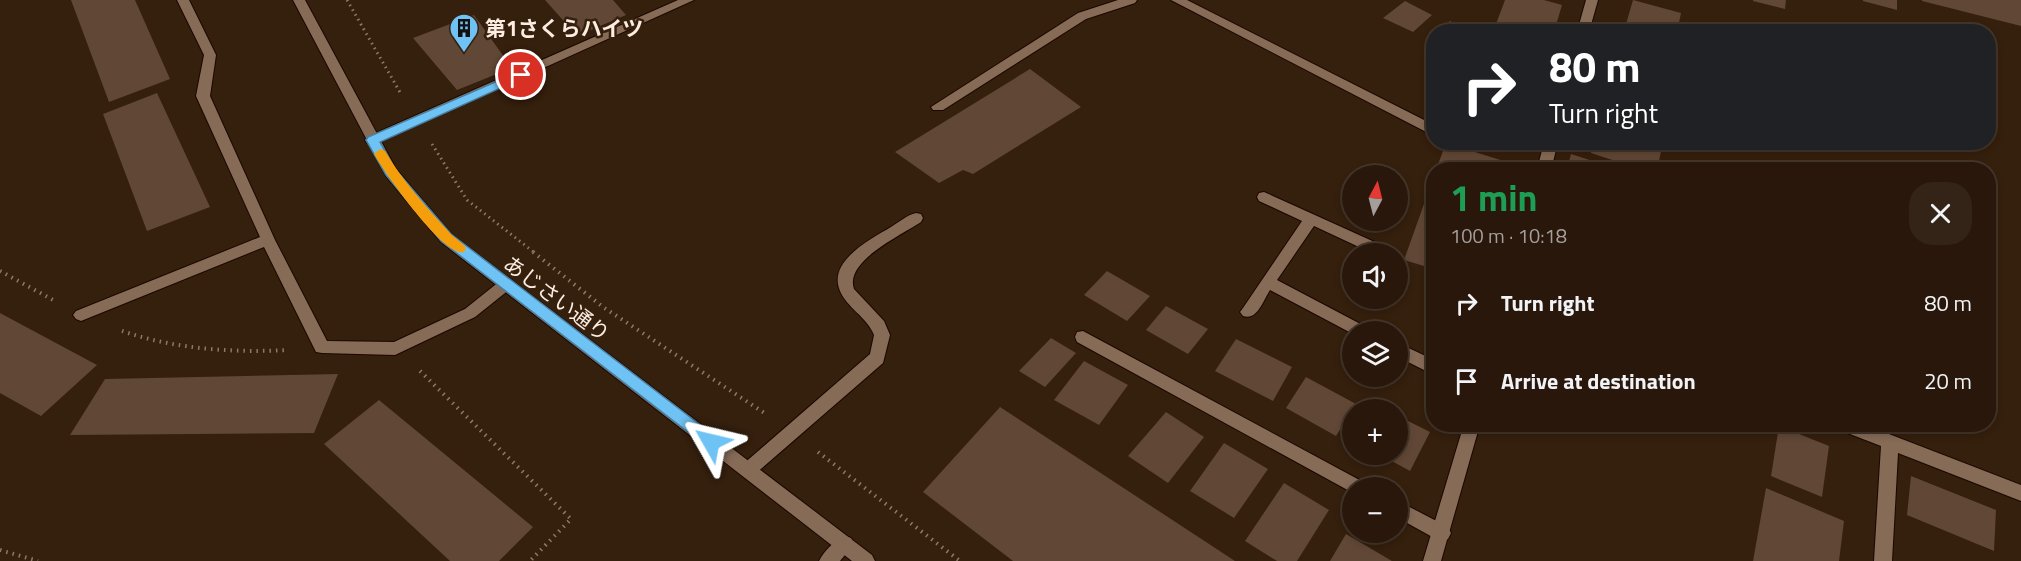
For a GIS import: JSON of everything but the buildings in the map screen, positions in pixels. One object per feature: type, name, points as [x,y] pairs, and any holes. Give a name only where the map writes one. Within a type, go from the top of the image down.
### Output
[{"type":"street","points":[[183,0],[210,55],[203,96],[268,240],[322,347],[395,349],[470,313],[505,285]]},
{"type":"street","name":"あじさい通り","points":[[299,0],[391,172],[446,238],[867,561]]},
{"type":"street","points":[[372,140],[688,0]]},
{"type":"street","points":[[938,107],[1082,16],[1131,0]]},
{"type":"street","points":[[1177,0],[1426,127]]},
{"type":"street","points":[[1585,24],[1592,0]]},
{"type":"street","points":[[1264,196],[1363,243]]},
{"type":"street","points":[[748,470],[876,358],[882,337],[879,327],[848,294],[844,285],[846,273],[854,262],[916,218]]},
{"type":"street","points":[[1248,312],[1311,219]]},
{"type":"street","points":[[81,315],[268,240]]},
{"type":"street","points":[[1267,282],[1342,321]]},
{"type":"street","points":[[1083,338],[1342,479]]},
{"type":"street","points":[[1408,354],[1426,364]]},
{"type":"street","points":[[1432,561],[1470,432]]},
{"type":"street","points":[[1864,432],[2021,493]]},
{"type":"street","points":[[1883,561],[1890,442]]},
{"type":"street","points":[[1408,514],[1442,532]]},
{"type":"street","points":[[828,561],[845,544]]},
{"type":"path","points":[[347,0],[417,121],[467,200],[603,307],[792,432],[960,561]]},
{"type":"path","points":[[0,271],[81,315],[146,341],[255,353],[322,347]]},
{"type":"path","points":[[395,349],[571,519],[530,561]]},
{"type":"path","points":[[0,550],[38,561]]},
{"type":"slow traffic","points":[[380,154],[391,172],[446,238],[459,248]]},
{"type":"place","name":"第1さくらハイツ","points":[[464,54]]},
{"type":"route","points":[[521,75],[372,140],[391,172],[446,238],[711,442]]}]
